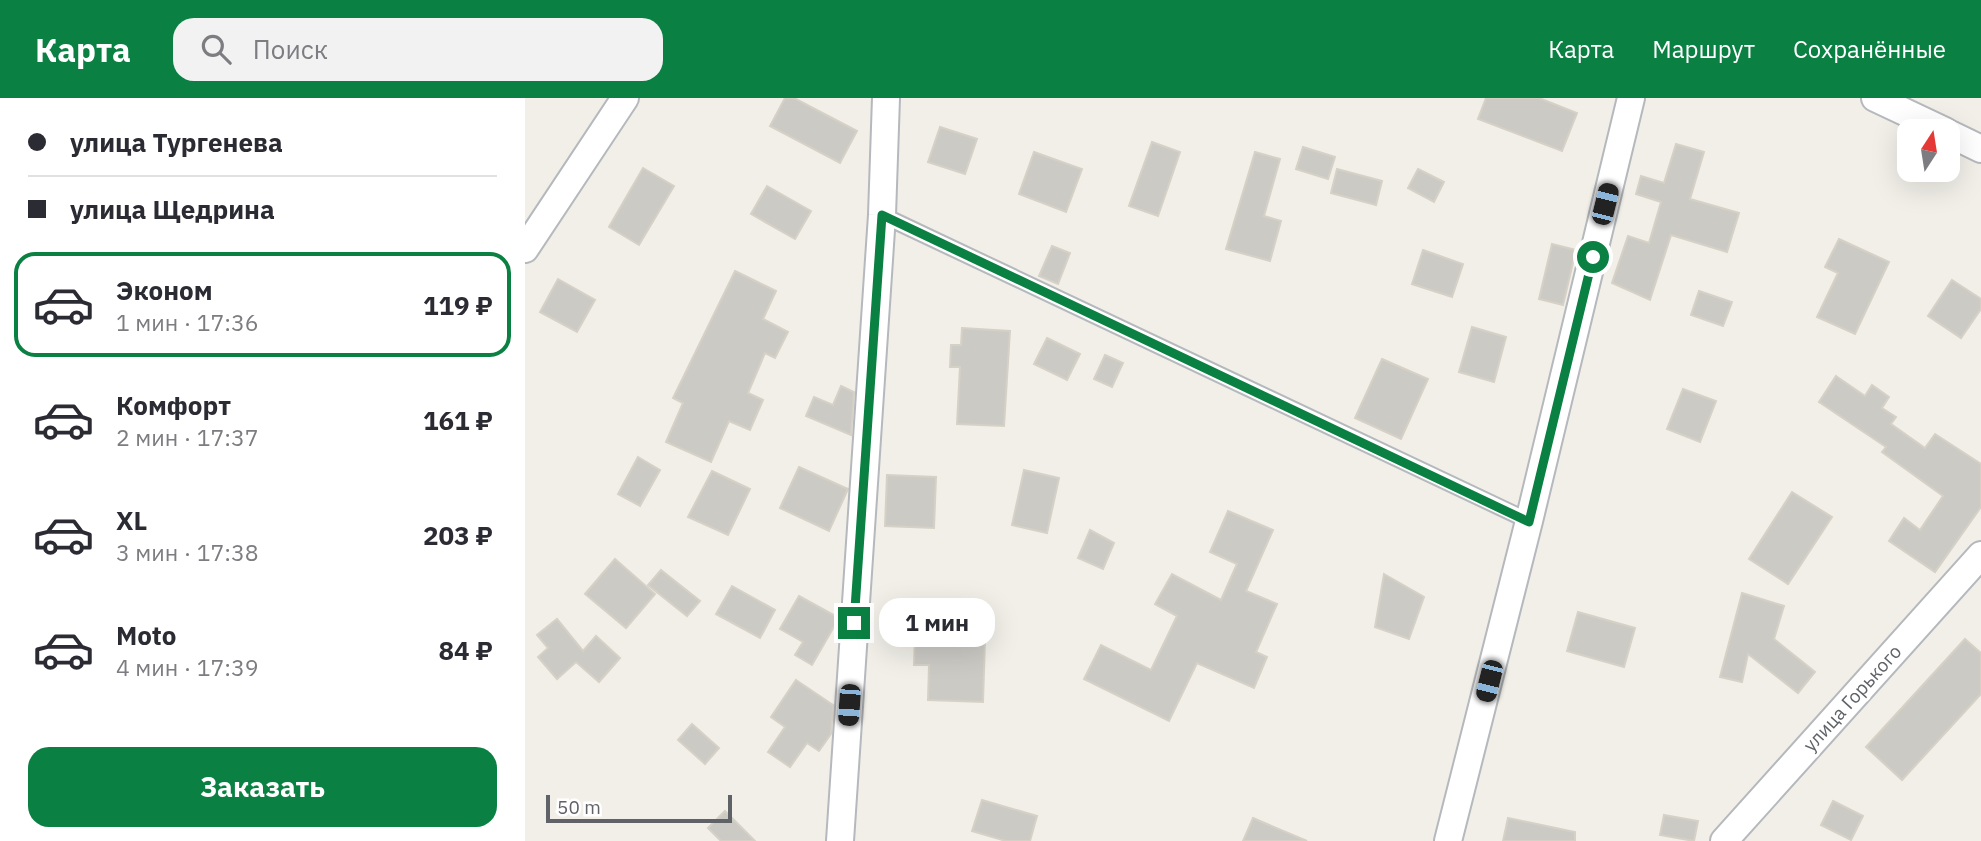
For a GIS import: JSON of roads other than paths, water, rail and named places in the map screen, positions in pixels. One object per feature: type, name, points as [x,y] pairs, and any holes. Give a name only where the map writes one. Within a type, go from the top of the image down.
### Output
[{"type":"street","points":[[525,249],[625,98]]},
{"type":"street","points":[[840,841],[882,215],[886,98]]},
{"type":"street","points":[[1448,841],[1529,522],[1631,98]]},
{"type":"street","points":[[1875,98],[1919,119]]},
{"type":"street","points":[[1960,139],[1981,149]]},
{"type":"street","name":"улица Горького","points":[[1724,841],[1981,555]]},
{"type":"lane","points":[[882,215],[1529,522]]}]
